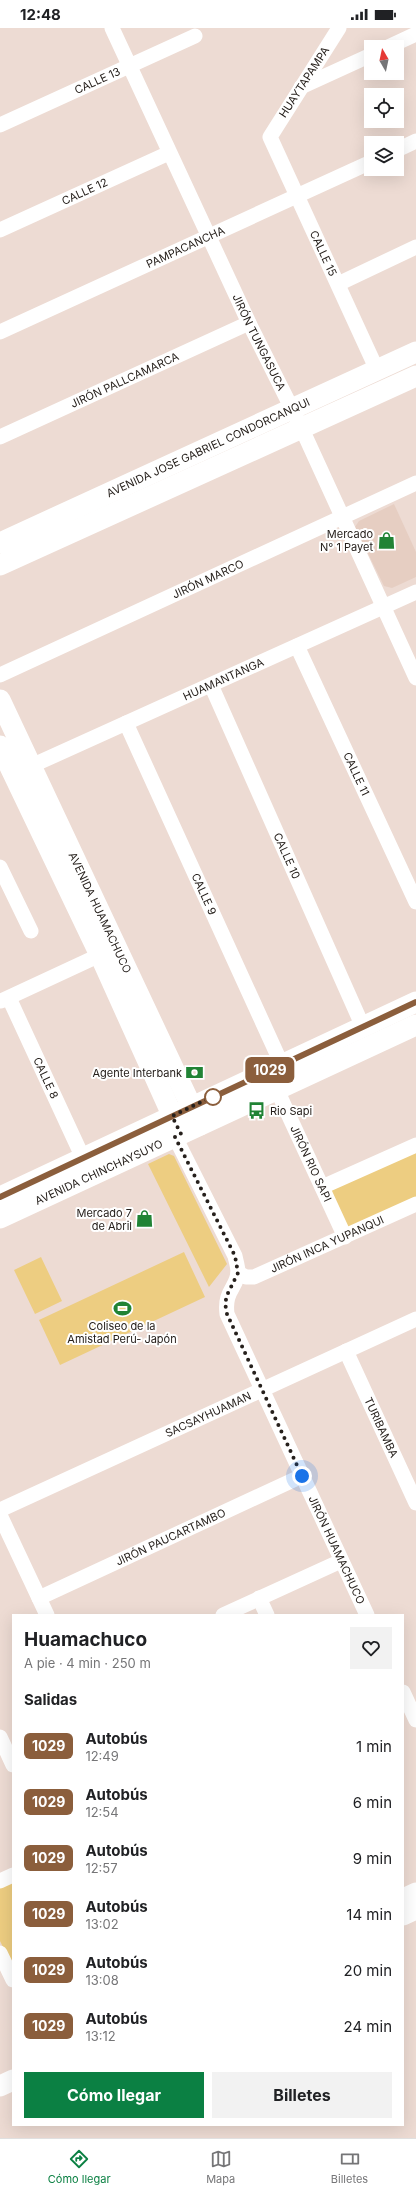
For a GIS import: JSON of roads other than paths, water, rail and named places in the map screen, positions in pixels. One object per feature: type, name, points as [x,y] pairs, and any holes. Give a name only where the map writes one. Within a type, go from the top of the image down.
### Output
[{"type":"street","name":"JIRÓN TUNGASUCA","points":[[112,28],[248,323],[302,429],[341,518],[416,678]]},
{"type":"street","name":"HUAYTAPAMPA","points":[[270,137],[300,87],[339,28]]},
{"type":"street","points":[[403,40],[416,34]]},
{"type":"street","name":"CALLE 13","points":[[0,125],[195,36]]},
{"type":"street","points":[[300,87],[364,58]]},
{"type":"street","name":"CALLE 15","points":[[270,137],[377,370]]},
{"type":"street","points":[[404,147],[416,141]]},
{"type":"street","name":"CALLE 12","points":[[0,230],[169,153]]},
{"type":"street","name":"PAMPACANCHA","points":[[0,332],[298,197],[364,165]]},
{"type":"street","points":[[338,284],[416,247]]},
{"type":"street","name":"JIRÓN PALLCAMARCA","points":[[0,437],[248,323]]},
{"type":"street","name":"AVENIDA JOSE GABRIEL CONDORCANQUI","points":[[0,543],[416,352]]},
{"type":"street","name":"AVENIDA JOSE GABRIEL CONDORCANQUI","points":[[0,565],[416,376]]},
{"type":"street","name":"JIRÓN MARCO","points":[[0,675],[416,483]]},
{"type":"street","name":"HUAMANTANGA","points":[[31,766],[416,592]]},
{"type":"street","name":"CALLE 11","points":[[297,646],[416,902]]},
{"type":"street","name":"CALLE 10","points":[[211,685],[363,1027]]},
{"type":"street","name":"AVENIDA HUAMACHUCO","points":[[0,700],[196,1116]]},
{"type":"street","name":"CALLE 9","points":[[126,723],[282,1065]]},
{"type":"street","name":"AVENIDA HUAMACHUCO","points":[[0,746],[100,956],[176,1129]]},
{"type":"street","points":[[0,867],[31,931]]},
{"type":"street","points":[[4,1000],[100,956]]},
{"type":"street","name":"CALLE 8","points":[[4,1000],[82,1158]]},
{"type":"street","name":"AVENIDA CHINCHAYSUYO","points":[[0,1218],[176,1129],[282,1065],[416,1002]]},
{"type":"street","name":"AVENIDA CHINCHAYSUYO","points":[[196,1116],[277,1090],[416,1025]]},
{"type":"street","name":"JIRÓN RIO SAPI","points":[[277,1090],[345,1237]]},
{"type":"street","points":[[176,1129],[235,1256],[238,1273]]},
{"type":"street","name":"AVENIDA CHINCHAYSUYO","points":[[0,1197],[82,1158],[176,1129]]},
{"type":"street","points":[[322,1187],[416,1145]]},
{"type":"street","name":"JIRÓN INCA YUPANQUI","points":[[238,1273],[246,1277],[254,1277],[416,1204]]},
{"type":"street","name":"JIRÓN HUAMACHUCO","points":[[238,1273],[228,1293],[225,1303],[227,1314],[367,1614]]},
{"type":"street","name":"SACSAYHUAMAN","points":[[0,1510],[416,1319]]},
{"type":"street","name":"TURIBAMBA","points":[[346,1351],[416,1503]]},
{"type":"street","name":"JIRÓN PAUCARTAMBO","points":[[39,1598],[302,1476]]},
{"type":"street","points":[[0,1515],[47,1614]]},
{"type":"street","points":[[225,1614],[341,1561]]},
{"type":"street","points":[[259,1598],[267,1614]]},
{"type":"street","points":[[404,1692],[416,1687]]},
{"type":"street","points":[[404,1694],[416,1720]]},
{"type":"street","points":[[0,1737],[12,1763]]},
{"type":"street","points":[[0,1881],[12,1875]]},
{"type":"street","points":[[404,1899],[416,1893]]},
{"type":"street","points":[[404,1915],[416,1909]]},
{"type":"street","points":[[0,1953],[9,1978]]},
{"type":"street","points":[[0,2086],[12,2080]]},
{"type":"street","points":[[0,2100],[12,2094]]},
{"type":"place","name":"Mercado N° 1 Payet","points":[[386,540]]},
{"type":"place","name":"Agente Interbank","points":[[195,1073]]},
{"type":"place","name":"Rio Sapi","points":[[257,1111]]},
{"type":"place","name":"Mercado 7 de Abril","points":[[145,1219]]},
{"type":"place","name":"Coliseo de la Amistad Perú- Japón","points":[[122,1308]]}]
